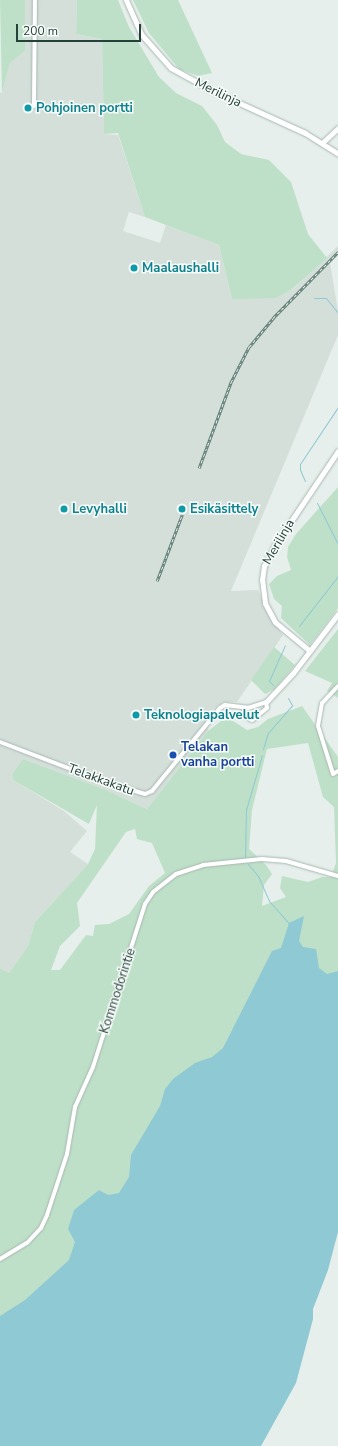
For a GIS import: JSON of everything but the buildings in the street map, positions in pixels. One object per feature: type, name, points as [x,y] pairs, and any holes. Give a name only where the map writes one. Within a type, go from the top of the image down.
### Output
[{"type":"street","points":[[34,106],[35,0]]},
{"type":"street","name":"Merilinja","points":[[126,0],[147,42],[171,68],[184,77],[322,143],[338,154]]},
{"type":"street","points":[[322,143],[338,128]]},
{"type":"street","name":"Merilinja","points":[[310,651],[275,622],[265,603],[262,580],[264,566],[275,546],[338,451]]},
{"type":"street","name":"Telakkakatu","points":[[0,742],[102,781],[145,794],[152,791],[216,710],[225,705],[244,708],[266,702],[279,691],[338,614]]},
{"type":"street","points":[[338,686],[322,703],[318,726],[333,774],[338,771]]},
{"type":"street","points":[[244,708],[245,716],[254,720],[266,711],[266,702]]},
{"type":"street","name":"Kommodorintie","points":[[0,1259],[27,1242],[41,1228],[47,1215],[67,1154],[75,1107],[96,1060],[145,904],[153,892],[176,874],[203,866],[262,859],[286,861],[338,876]]},
{"type":"shaded area","points":[[25,0],[77,0],[76,34],[102,39],[104,134],[118,135],[145,217],[129,212],[123,231],[160,243],[166,225],[219,245],[232,299],[292,290],[338,246],[338,255],[330,263],[338,311],[338,335],[231,591],[258,590],[269,617],[283,635],[237,702],[223,702],[211,711],[208,731],[147,809],[104,789],[23,759],[12,774],[13,780],[64,811],[87,831],[70,852],[88,864],[35,922],[28,946],[9,973],[0,968],[0,92],[2,93],[10,63],[25,51]]},
{"type":"green space","points":[[0,0],[25,0],[25,51],[10,63],[2,93]]},
{"type":"green space","points":[[77,0],[118,0],[129,27],[159,77],[176,93],[202,106],[217,125],[225,142],[241,154],[269,160],[291,182],[308,234],[327,258],[291,290],[275,298],[232,299],[219,245],[145,217],[118,133],[104,134],[102,39],[76,34]]},
{"type":"green space","points":[[133,0],[178,0],[212,73],[198,76],[179,69],[149,33]]},
{"type":"green space","points":[[338,487],[338,608],[310,645],[281,618],[282,606],[274,599],[269,584],[277,576],[291,570],[287,557],[288,547],[296,534]]},
{"type":"green space","points":[[338,629],[338,698],[327,691],[332,683],[305,671]]},
{"type":"green space","points":[[274,647],[295,665],[275,689],[265,694],[251,680]]},
{"type":"green space","points":[[302,706],[338,757],[338,971],[333,973],[0,1343],[0,968],[9,973],[28,946],[35,922],[88,864],[95,849],[97,805],[89,824],[13,780],[12,774],[23,759],[104,789],[147,809],[208,731],[221,721],[230,719],[247,730],[258,727],[268,719]],"holes":[[[308,743],[323,797],[334,807],[336,863],[331,877],[322,877],[308,882],[282,876],[280,888],[286,897],[262,906],[264,885],[272,874],[266,865],[249,849],[252,810],[267,749]],[[135,829],[137,839],[152,843],[165,873],[149,886],[129,914],[109,924],[95,925],[93,936],[86,935],[60,970],[51,970],[60,946],[80,926],[77,903],[126,832]]]},
{"type":"water","points":[[304,916],[299,941],[303,947],[316,949],[319,968],[327,974],[338,971],[338,1232],[328,1270],[313,1309],[313,1319],[296,1383],[261,1446],[0,1446],[0,1316],[25,1300],[69,1260],[75,1242],[68,1229],[74,1210],[99,1190],[108,1195],[119,1193],[129,1177],[131,1155],[160,1106],[165,1089],[173,1079],[195,1063],[212,1057],[223,1048],[272,951],[281,948],[289,923]]},
{"type":"waterway","points":[[314,298],[326,298],[338,313]]},
{"type":"waterway","points":[[305,481],[300,470],[300,464],[338,407]]},
{"type":"waterway","points":[[317,503],[338,544]]},
{"type":"waterway","points":[[299,626],[338,576]]},
{"type":"waterway","points":[[273,685],[269,681],[285,645]]},
{"type":"waterway","points":[[263,749],[268,733],[292,705],[288,698]]},
{"type":"waterway","points":[[245,858],[246,810],[262,755]]},
{"type":"waterway","points":[[248,864],[258,876],[269,901],[289,923]]},
{"type":"railway","points":[[199,468],[231,382],[249,347],[273,318],[338,252]]},
{"type":"railway","points":[[157,581],[182,515]]},
{"type":"place","name":"Pohjoinen portti","points":[[28,108]]},
{"type":"place","name":"Maalaushalli","points":[[134,268]]},
{"type":"place","name":"Levyhalli","points":[[64,509]]},
{"type":"place","name":"Esikäsittely","points":[[182,509]]},
{"type":"place","name":"Teknologiapalvelut","points":[[136,715]]},
{"type":"place","name":"Telakan vanha portti","points":[[173,755]]}]
